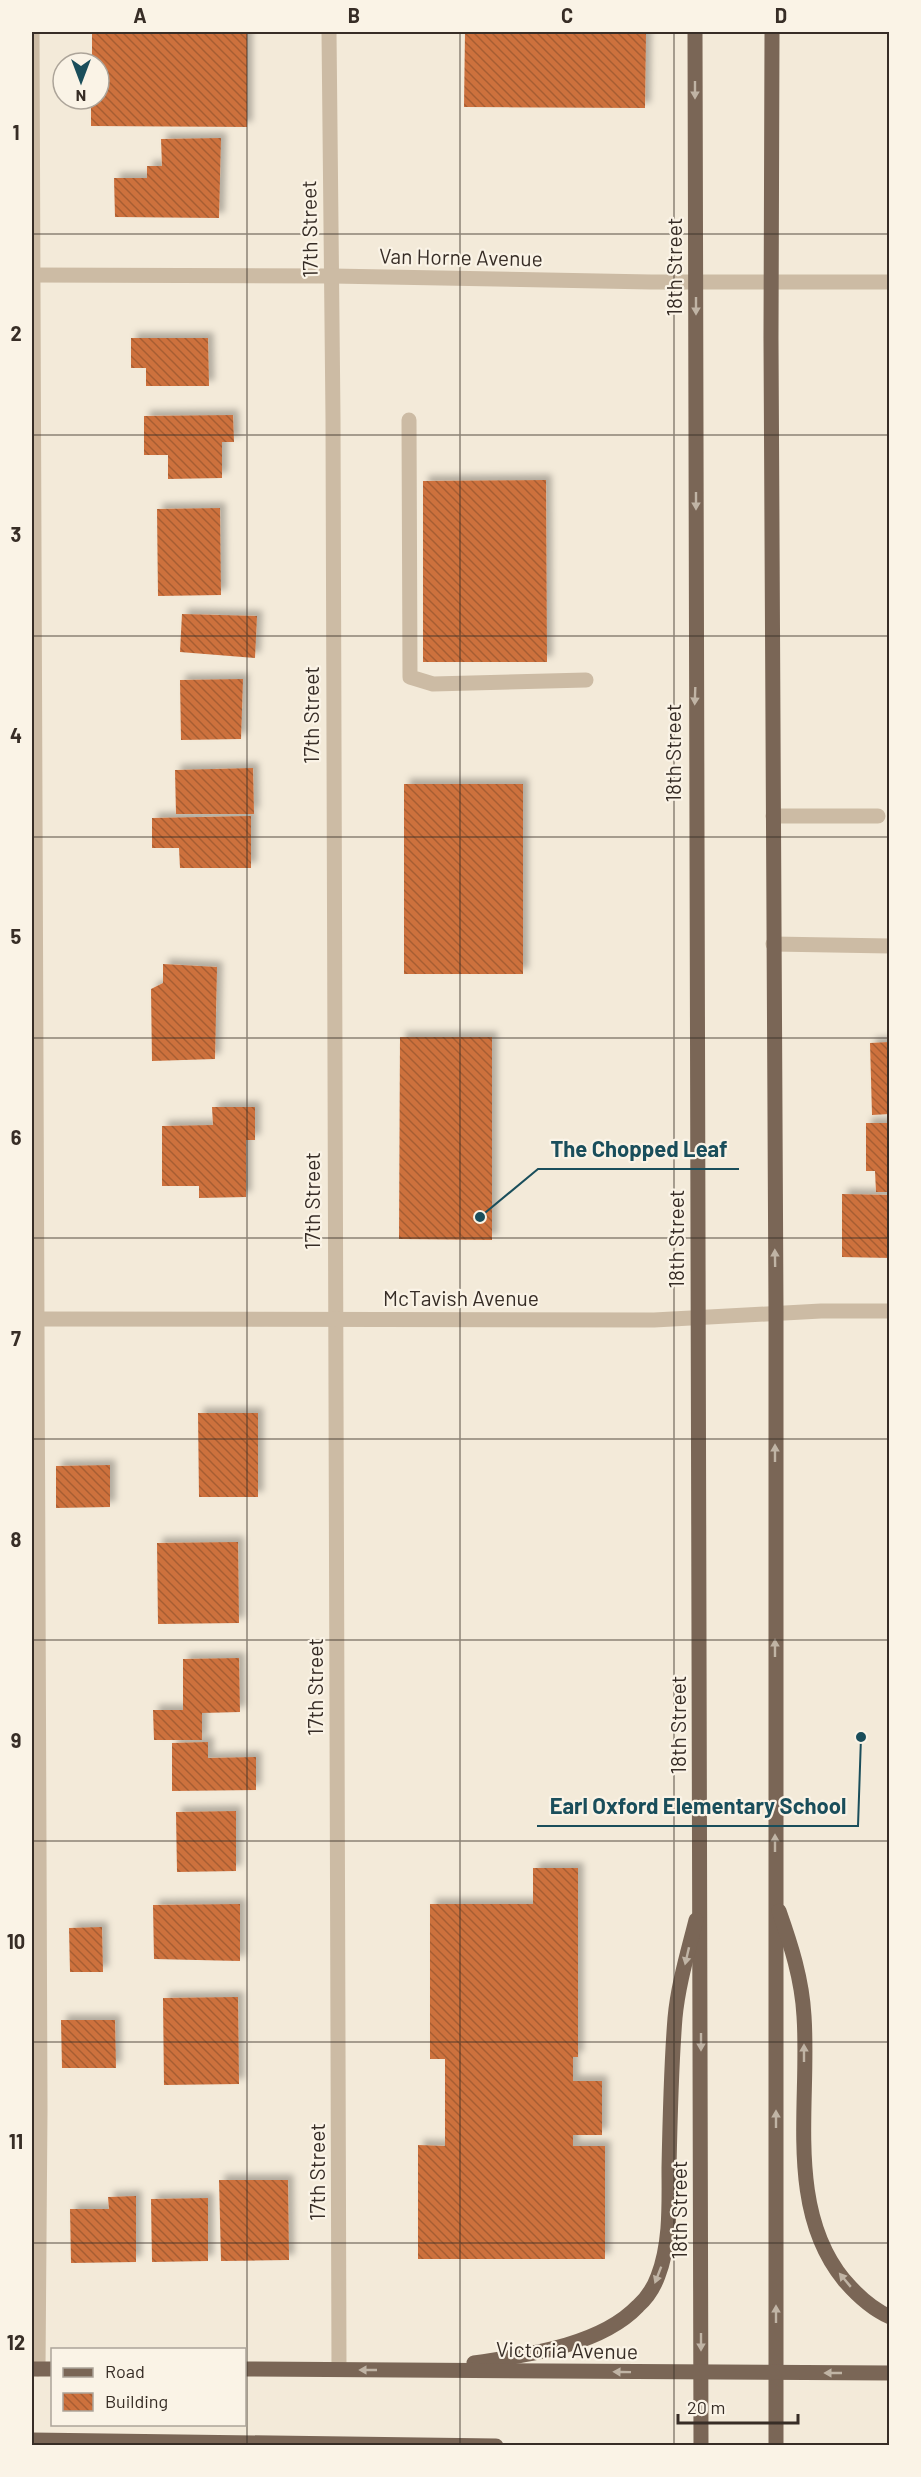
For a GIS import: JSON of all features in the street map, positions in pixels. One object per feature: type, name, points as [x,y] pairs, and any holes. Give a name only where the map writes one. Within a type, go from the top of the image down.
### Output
[{"type":"main road","name":"18th Street","points":[[695,32],[701,2445]]},
{"type":"main road","points":[[772,32],[773,944],[776,1313],[776,2445]]},
{"type":"main road","points":[[426,2370],[526,2355],[582,2340],[620,2321],[638,2307],[649,2293],[658,2277],[664,2257],[668,2216],[675,2014],[701,1900]]},
{"type":"main road","points":[[775,1901],[791,1945],[800,1982],[804,2017],[804,2179],[816,2228],[830,2262],[855,2293],[890,2317]]},
{"type":"main road","name":"Victoria Avenue","points":[[246,2370],[890,2373]]},
{"type":"main road","points":[[36,2442],[496,2445]]},
{"type":"main road","points":[[228,2442],[253,2445]]},
{"type":"street","points":[[32,32],[34,1319],[41,2370]]},
{"type":"street","name":"17th Street","points":[[328,32],[332,276],[339,2370]]},
{"type":"street","name":"Van Horne Avenue","points":[[32,275],[890,282]]},
{"type":"street","points":[[409,420],[410,677],[433,684],[586,680]]},
{"type":"street","points":[[773,816],[878,816]]},
{"type":"street","points":[[773,944],[890,946]]},
{"type":"street","name":"McTavish Avenue","points":[[34,1319],[654,1320],[776,1313],[890,1311]]},
{"type":"building","points":[[92,32],[247,32],[247,127],[91,126],[91,111],[111,111],[111,51],[92,51]]},
{"type":"building","points":[[465,32],[646,32],[645,108],[464,107]]},
{"type":"building","points":[[221,138],[219,218],[115,217],[114,178],[147,178],[147,166],[162,166],[161,139]]},
{"type":"building","points":[[131,338],[208,338],[209,386],[146,386],[146,368],[131,368]]},
{"type":"building","points":[[233,415],[234,442],[222,442],[222,478],[168,479],[168,455],[144,455],[144,416]]},
{"type":"building","points":[[546,480],[547,662],[423,662],[423,481]]},
{"type":"building","points":[[220,508],[221,595],[158,596],[157,509]]},
{"type":"building","points":[[182,614],[257,616],[255,658],[180,652]]},
{"type":"building","points":[[243,679],[241,739],[181,740],[180,680]]},
{"type":"building","points":[[253,768],[254,814],[176,814],[175,770]]},
{"type":"building","points":[[404,784],[523,784],[523,974],[404,974]]},
{"type":"building","points":[[251,816],[251,868],[180,868],[179,848],[152,848],[152,818]]},
{"type":"building","points":[[163,964],[217,967],[215,1059],[152,1061],[151,989],[163,983]]},
{"type":"building","points":[[400,1037],[492,1037],[492,1240],[399,1239]]},
{"type":"building","points":[[890,1042],[890,1114],[872,1115],[870,1043]]},
{"type":"building","points":[[212,1107],[255,1107],[255,1140],[246,1140],[246,1197],[199,1198],[199,1186],[162,1186],[162,1126],[213,1125]]},
{"type":"building","points":[[866,1123],[890,1123],[890,1192],[876,1192],[875,1171],[866,1171]]},
{"type":"building","points":[[842,1194],[890,1195],[890,1258],[842,1257]]},
{"type":"building","points":[[198,1413],[258,1413],[258,1497],[199,1497]]},
{"type":"building","points":[[110,1465],[110,1507],[56,1508],[56,1466]]},
{"type":"building","points":[[238,1542],[239,1623],[158,1624],[157,1543]]},
{"type":"building","points":[[239,1658],[240,1712],[202,1713],[202,1740],[154,1740],[153,1710],[183,1710],[183,1659]]},
{"type":"building","points":[[208,1742],[208,1758],[256,1757],[256,1790],[172,1791],[172,1743]]},
{"type":"building","points":[[236,1811],[236,1871],[177,1872],[176,1812]]},
{"type":"building","points":[[533,1868],[578,1868],[578,2057],[573,2057],[573,2081],[602,2081],[602,2135],[573,2135],[573,2146],[605,2146],[605,2259],[418,2259],[418,2145],[445,2146],[445,2059],[430,2059],[430,1904],[533,1904]]},
{"type":"building","points":[[240,1904],[240,1961],[154,1959],[153,1905]]},
{"type":"building","points":[[102,1927],[103,1972],[70,1972],[69,1928]]},
{"type":"building","points":[[238,1997],[239,2084],[164,2085],[163,1998]]},
{"type":"building","points":[[61,2020],[115,2020],[116,2068],[62,2068]]},
{"type":"building","points":[[219,2180],[288,2180],[289,2260],[221,2261]]},
{"type":"building","points":[[136,2196],[136,2262],[71,2263],[70,2209],[109,2209],[108,2197]]},
{"type":"building","points":[[208,2198],[208,2261],[152,2262],[151,2199]]},
{"type":"place","name":"The Chopped Leaf","points":[[480,1217]]},
{"type":"place","name":"Earl Oxford Elementary School","points":[[861,1737]]}]
